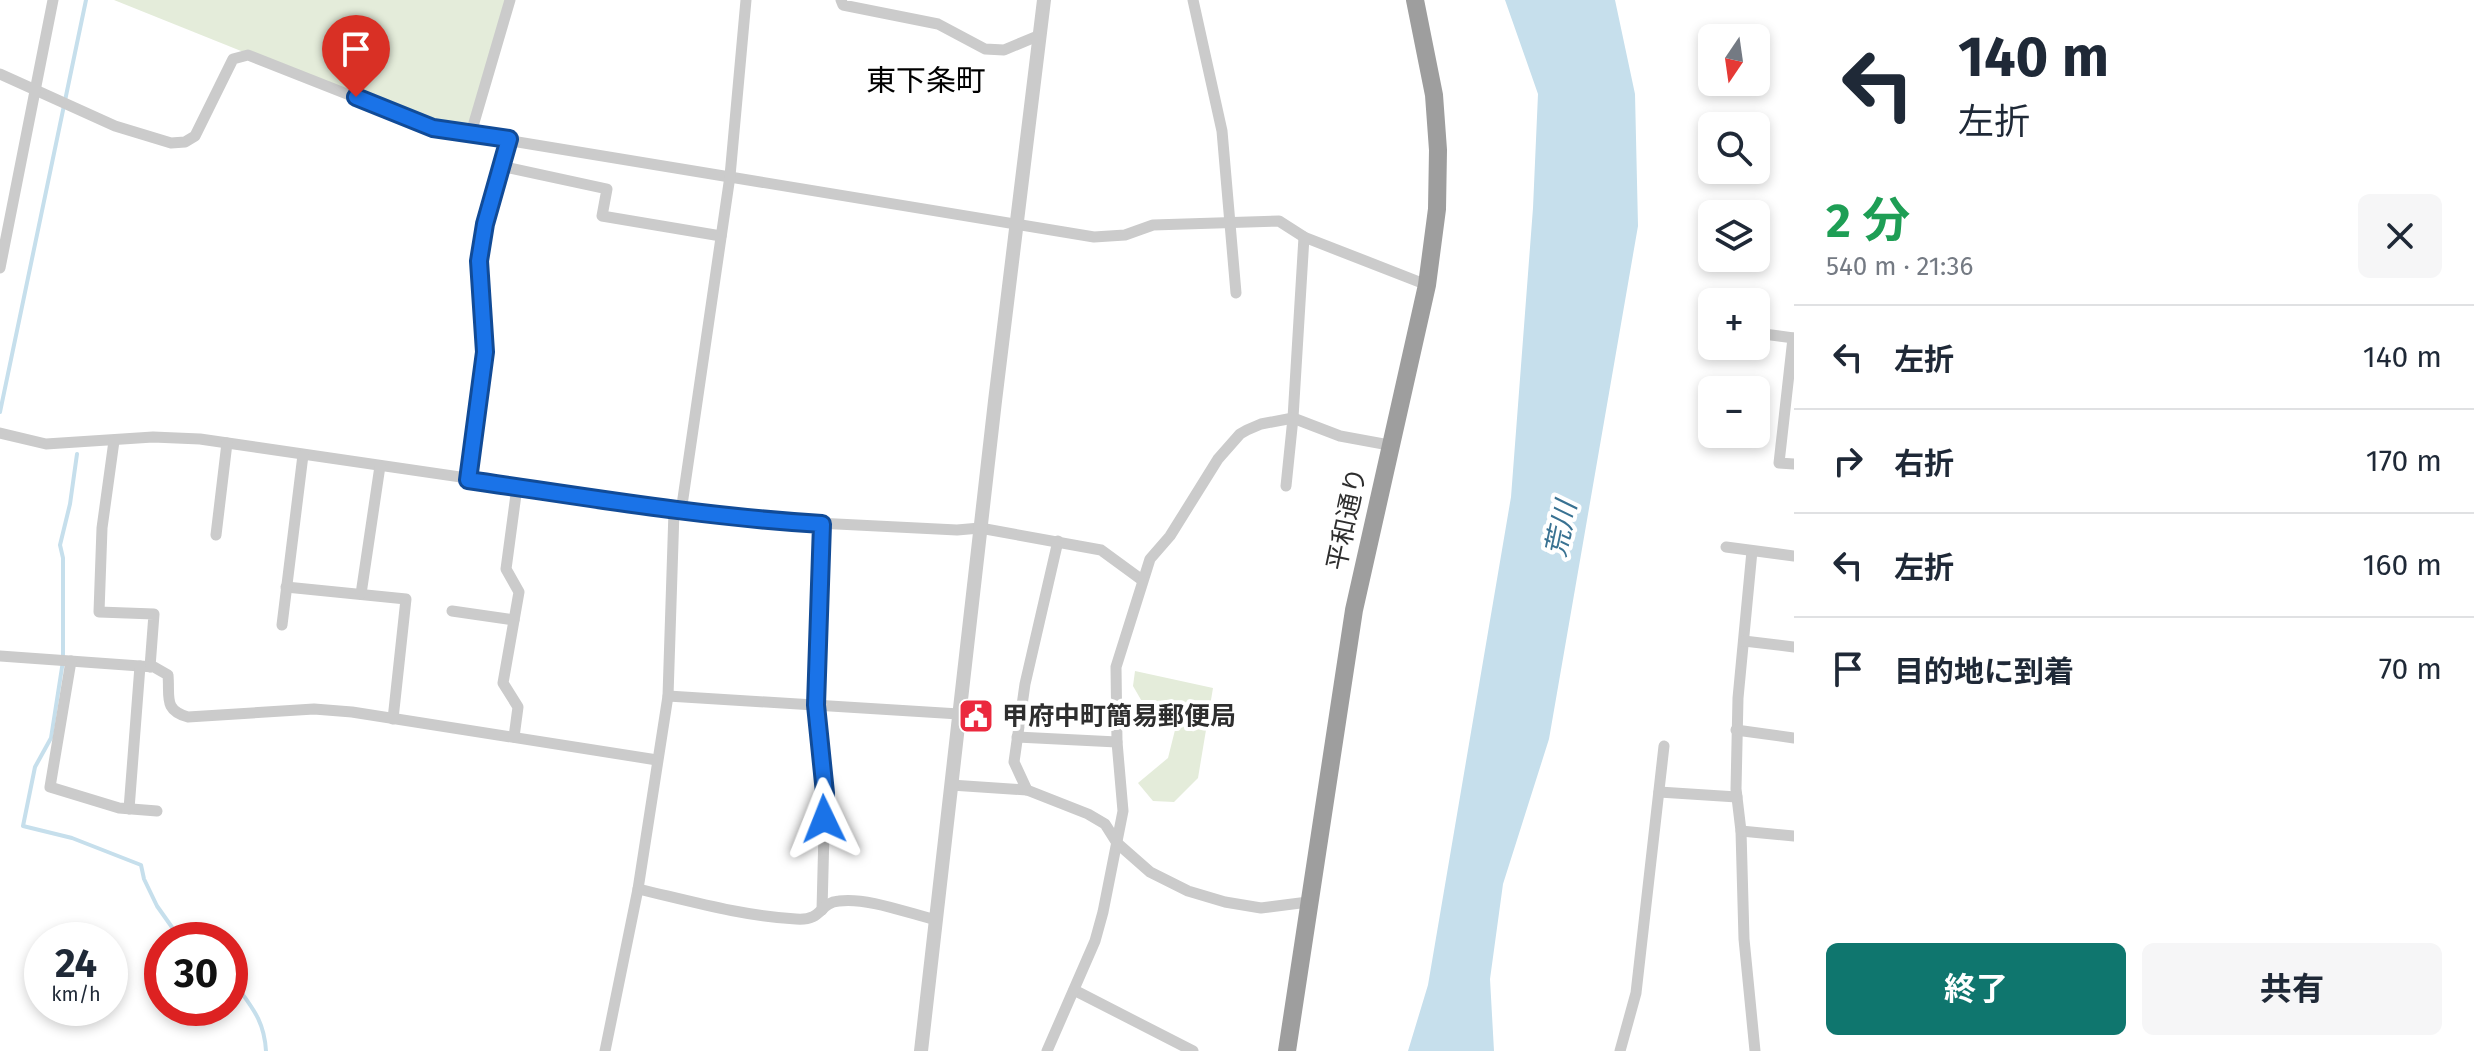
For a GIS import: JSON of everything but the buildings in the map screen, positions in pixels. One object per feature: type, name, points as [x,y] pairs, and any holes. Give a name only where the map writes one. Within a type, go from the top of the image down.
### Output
[{"type":"highway","name":"平和通り","points":[[1287,1051],[1354,610],[1427,285],[1437,209],[1438,150],[1434,95],[1415,0]]},
{"type":"street","points":[[0,268],[53,0]]},
{"type":"street","points":[[471,133],[510,0]]},
{"type":"street","points":[[605,1051],[638,889],[668,696],[678,511],[730,176],[746,0]]},
{"type":"street","points":[[841,0],[843,5],[938,24],[985,49],[1004,50],[1040,35]]},
{"type":"street","points":[[921,1051],[1015,226],[1044,0]]},
{"type":"street","points":[[1193,0],[1222,131],[1236,293]]},
{"type":"street","points":[[0,74],[115,126],[171,143],[185,142],[195,136],[233,59],[248,55],[433,128],[1094,237],[1125,235],[1153,225],[1229,220],[1279,221],[1304,237],[1427,285]]},
{"type":"street","points":[[468,480],[485,352],[479,261],[485,224],[509,139]]},
{"type":"street","points":[[501,166],[607,189],[602,216],[721,236]]},
{"type":"street","points":[[1286,486],[1304,237]]},
{"type":"street","points":[[1770,335],[1793,338],[1779,463],[1794,464]]},
{"type":"street","points":[[1047,1051],[1095,941],[1117,843],[1123,811],[1117,742],[1116,667],[1150,559],[1170,536],[1218,459],[1240,434],[1261,424],[1293,418],[1340,436],[1389,445]]},
{"type":"street","points":[[0,433],[46,444],[153,437],[227,443],[755,520],[957,530],[980,528],[1101,550],[1142,580]]},
{"type":"street","points":[[114,441],[102,528],[99,612],[154,614],[129,809]]},
{"type":"street","points":[[216,535],[227,443]]},
{"type":"street","points":[[282,625],[303,455]]},
{"type":"street","points":[[361,594],[380,466]]},
{"type":"street","points":[[514,737],[518,707],[503,683],[519,592],[506,569],[517,487]]},
{"type":"street","points":[[822,524],[816,705],[825,793],[822,910]]},
{"type":"street","points":[[1027,790],[1014,762],[1017,737],[1024,690],[1058,541]]},
{"type":"street","points":[[1726,547],[1794,556]]},
{"type":"street","points":[[1752,551],[1736,730],[1744,939],[1755,1051]]},
{"type":"street","points":[[286,587],[406,599],[393,719]]},
{"type":"street","points":[[452,611],[514,620]]},
{"type":"street","points":[[1744,641],[1794,647]]},
{"type":"street","points":[[0,656],[145,667],[168,675],[170,708],[174,713],[188,717],[314,709],[657,760]]},
{"type":"street","points":[[71,661],[50,787],[129,809],[157,811]]},
{"type":"street","points":[[668,696],[959,714]]},
{"type":"street","points":[[1736,730],[1794,738]]},
{"type":"street","points":[[1017,737],[1117,742]]},
{"type":"street","points":[[1620,1051],[1636,993],[1664,746]]},
{"type":"street","points":[[951,785],[1027,790],[1088,814],[1105,824],[1117,843],[1150,872],[1188,891],[1261,908],[1308,902]]},
{"type":"street","points":[[1659,792],[1737,797]]},
{"type":"street","points":[[1741,831],[1794,836]]},
{"type":"street","points":[[638,889],[754,915],[799,920],[814,918],[839,901],[867,903],[936,920]]},
{"type":"street","points":[[1074,990],[1193,1051]]},
{"type":"green space","points":[[114,0],[510,0],[471,133],[433,128]]},
{"type":"green space","points":[[1135,671],[1213,688],[1198,778],[1174,802],[1153,801],[1138,783],[1168,758],[1181,706],[1144,705],[1133,686]]},
{"type":"water","name":"荒川","points":[[1505,0],[1615,0],[1635,94],[1638,226],[1549,739],[1503,884],[1490,979],[1494,1051],[1408,1051],[1428,985],[1511,497],[1533,208],[1538,94]]},
{"type":"waterway","points":[[0,412],[86,0]]},
{"type":"waterway","points":[[77,454],[60,545],[63,558],[63,661],[51,738],[35,767],[23,826],[72,838],[141,865],[144,879],[168,922]]},
{"type":"waterway","points":[[248,1002],[262,1028],[266,1051]]},
{"type":"place","name":"甲府中町簡易郵便局","points":[[976,716]]},
{"type":"district","name":"東下条町","points":[[926,81]]},
{"type":"route","points":[[356,97],[433,128],[509,139],[485,224],[479,261],[485,352],[468,480],[681,512],[822,524],[816,705],[825,793],[824,819]]}]
